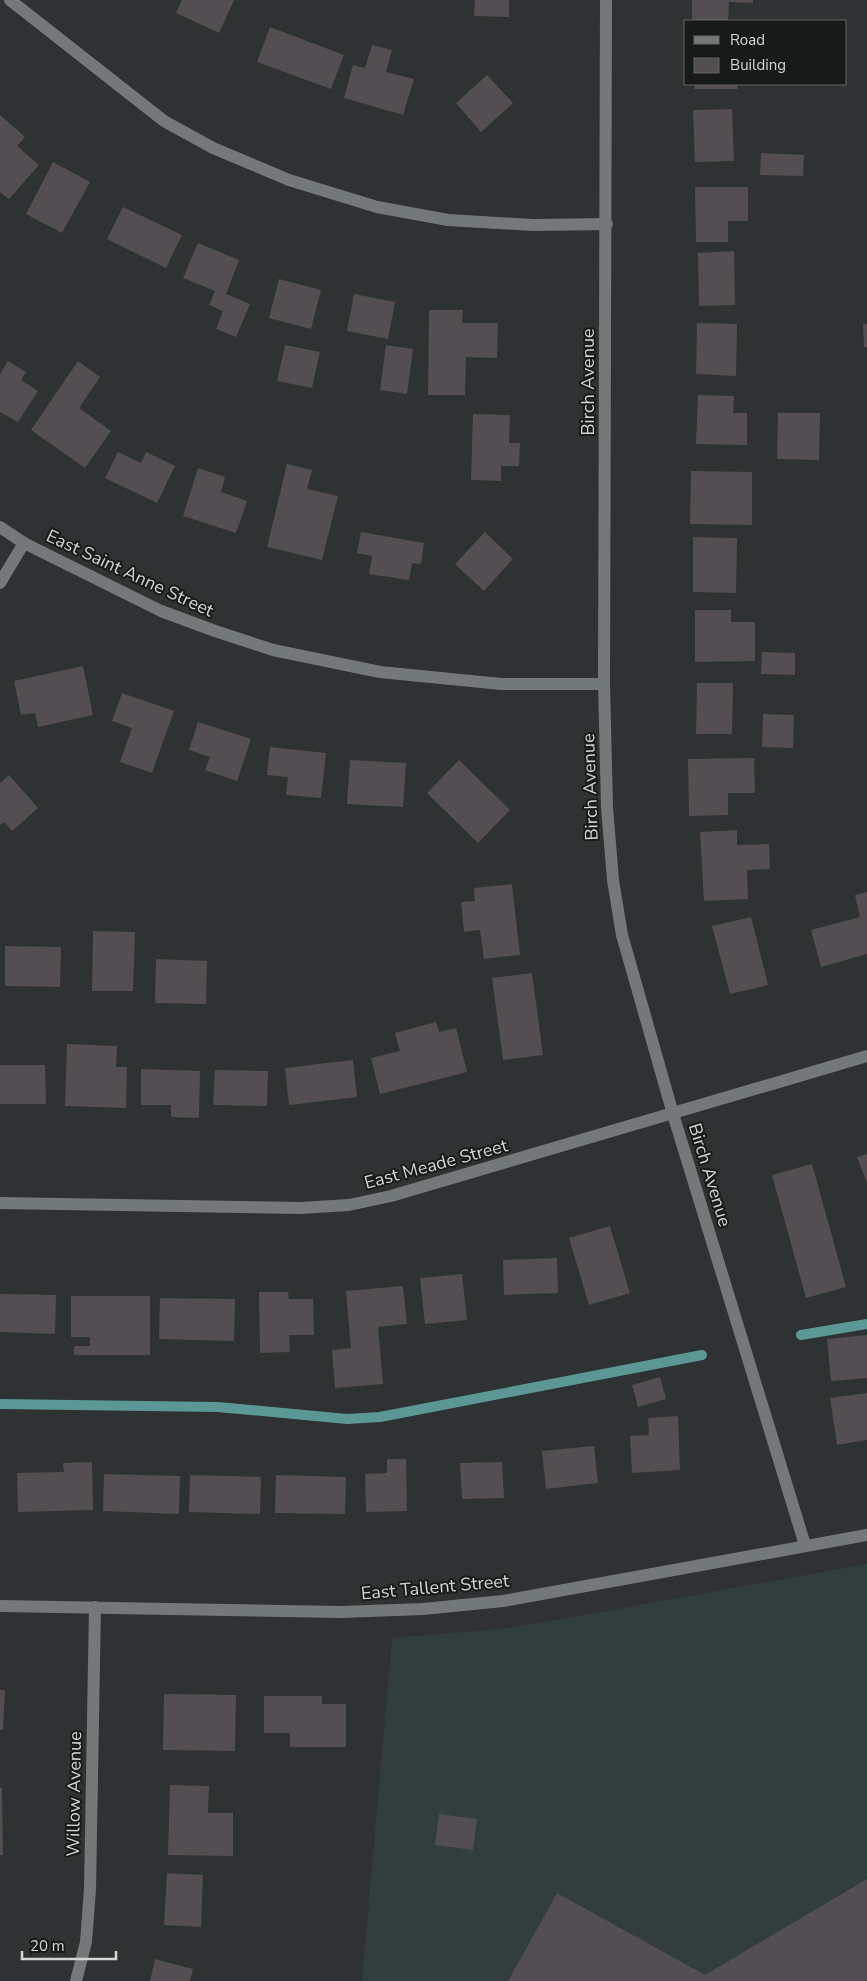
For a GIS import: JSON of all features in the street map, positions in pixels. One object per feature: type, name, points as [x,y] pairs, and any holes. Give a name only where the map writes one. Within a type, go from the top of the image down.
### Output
[{"type":"street","points":[[10,0],[164,121],[214,148],[289,180],[377,207],[448,220],[533,225],[607,224]]},
{"type":"street","name":"Birch Avenue","points":[[606,0],[607,224],[604,684],[607,807],[613,880],[622,935],[673,1114],[806,1545]]},
{"type":"street","name":"East Saint Anne Street","points":[[0,527],[24,543],[160,611],[215,632],[272,650],[380,672],[501,684],[604,684]]},
{"type":"street","points":[[0,583],[24,543]]},
{"type":"street","name":"East Meade Street","points":[[0,1203],[301,1208],[349,1205],[391,1196],[867,1056]]},
{"type":"street","name":"East Tallent Street","points":[[0,1606],[341,1612],[423,1609],[503,1601],[867,1534]]},
{"type":"street","name":"Willow Avenue","points":[[76,1981],[86,1942],[90,1889],[96,1607]]},
{"type":"shaded area","points":[[867,1564],[867,1981],[362,1981],[392,1638],[501,1629]]},
{"type":"building","points":[[182,0],[234,0],[219,33],[176,13]]},
{"type":"building","points":[[475,0],[509,0],[509,17],[474,16]]},
{"type":"building","points":[[692,0],[753,0],[753,3],[729,2],[728,20],[692,20]]},
{"type":"building","points":[[270,27],[344,55],[331,89],[257,62]]},
{"type":"building","points":[[372,45],[392,50],[386,72],[414,79],[403,115],[344,98],[353,65],[365,68]]},
{"type":"building","points":[[487,75],[513,103],[481,132],[456,103]]},
{"type":"building","points":[[694,85],[738,85],[738,89],[694,89]]},
{"type":"building","points":[[732,109],[734,161],[695,162],[693,110]]},
{"type":"building","points":[[0,115],[25,137],[17,146],[39,165],[9,199],[0,192]]},
{"type":"building","points":[[761,153],[804,155],[803,176],[760,175]]},
{"type":"building","points":[[53,162],[90,182],[62,233],[26,214]]},
{"type":"building","points":[[695,187],[748,187],[748,221],[728,221],[728,242],[696,242]]},
{"type":"building","points":[[123,207],[182,235],[166,268],[107,239]]},
{"type":"building","points":[[198,243],[239,260],[226,294],[250,304],[236,337],[216,329],[223,311],[209,305],[215,291],[183,278]]},
{"type":"building","points":[[734,251],[735,305],[699,306],[698,253]]},
{"type":"building","points":[[279,279],[321,290],[311,329],[269,318]]},
{"type":"building","points":[[354,294],[395,302],[388,339],[347,331]]},
{"type":"building","points":[[429,310],[463,310],[462,323],[498,323],[497,358],[466,357],[465,395],[428,395]]},
{"type":"building","points":[[697,323],[737,324],[736,376],[696,374]]},
{"type":"building","points":[[863,324],[867,324],[867,347],[864,347]]},
{"type":"building","points":[[285,345],[320,352],[312,388],[277,381]]},
{"type":"building","points":[[386,345],[413,349],[407,394],[380,390]]},
{"type":"building","points":[[8,361],[26,372],[21,380],[38,391],[18,422],[0,412],[0,374]]},
{"type":"building","points":[[78,361],[100,377],[79,408],[111,431],[85,468],[31,430]]},
{"type":"building","points":[[698,395],[734,396],[733,413],[747,413],[747,445],[696,444]]},
{"type":"building","points":[[778,413],[820,413],[819,460],[777,459]]},
{"type":"building","points":[[473,414],[510,415],[509,443],[520,443],[519,466],[501,466],[501,481],[471,480]]},
{"type":"building","points":[[118,452],[141,463],[146,452],[175,466],[157,503],[105,478]]},
{"type":"building","points":[[287,464],[312,470],[307,489],[338,496],[322,560],[267,547]]},
{"type":"building","points":[[198,468],[225,477],[221,492],[247,501],[236,533],[183,516]]},
{"type":"building","points":[[691,471],[752,472],[752,525],[690,524]]},
{"type":"building","points":[[361,532],[424,543],[421,564],[412,563],[409,580],[369,574],[372,556],[357,553]]},
{"type":"building","points":[[485,532],[513,559],[484,591],[455,564]]},
{"type":"building","points":[[693,537],[737,538],[736,593],[693,592]]},
{"type":"building","points":[[695,610],[731,610],[731,622],[755,622],[755,661],[695,662]]},
{"type":"building","points":[[762,652],[795,653],[795,675],[761,674]]},
{"type":"building","points":[[83,666],[93,715],[38,727],[35,713],[21,715],[14,681]]},
{"type":"building","points":[[697,683],[733,683],[732,734],[696,734]]},
{"type":"building","points":[[122,693],[174,711],[152,773],[120,762],[132,728],[112,721]]},
{"type":"building","points":[[763,714],[794,715],[793,748],[762,747]]},
{"type":"building","points":[[198,722],[251,739],[237,781],[205,770],[210,757],[189,750]]},
{"type":"building","points":[[270,747],[326,753],[321,798],[286,795],[288,777],[267,775]]},
{"type":"building","points":[[754,758],[755,793],[728,793],[728,815],[689,816],[688,759]]},
{"type":"building","points":[[350,760],[406,763],[403,807],[347,804]]},
{"type":"building","points":[[459,760],[510,810],[478,843],[427,793]]},
{"type":"building","points":[[9,775],[38,808],[12,831],[4,822],[0,825],[0,783]]},
{"type":"building","points":[[737,830],[737,845],[769,844],[770,869],[747,870],[748,899],[704,901],[700,832]]},
{"type":"building","points":[[512,884],[520,955],[484,959],[480,930],[464,932],[461,902],[475,901],[474,888]]},
{"type":"building","points":[[867,892],[867,954],[821,967],[811,930],[860,917],[855,895]]},
{"type":"building","points":[[751,917],[768,985],[730,994],[712,926]]},
{"type":"building","points":[[93,931],[135,932],[133,991],[92,991]]},
{"type":"building","points":[[5,946],[61,947],[60,987],[5,986]]},
{"type":"building","points":[[156,959],[207,961],[206,1004],[155,1003]]},
{"type":"building","points":[[532,973],[543,1055],[503,1060],[492,978]]},
{"type":"building","points":[[436,1022],[439,1032],[456,1028],[467,1072],[380,1094],[371,1058],[400,1051],[395,1033]]},
{"type":"building","points":[[67,1044],[117,1046],[116,1067],[127,1067],[126,1108],[65,1106]]},
{"type":"building","points":[[353,1060],[357,1097],[289,1105],[285,1068]]},
{"type":"building","points":[[0,1065],[45,1065],[46,1104],[0,1104]]},
{"type":"building","points":[[141,1069],[200,1071],[199,1118],[171,1117],[171,1105],[141,1105]]},
{"type":"building","points":[[215,1070],[268,1071],[267,1106],[213,1105]]},
{"type":"building","points":[[867,1154],[867,1183],[857,1157]]},
{"type":"building","points":[[812,1164],[846,1287],[806,1298],[772,1175]]},
{"type":"building","points":[[610,1226],[630,1293],[589,1305],[569,1238]]},
{"type":"building","points":[[557,1258],[558,1293],[504,1295],[503,1260]]},
{"type":"building","points":[[462,1274],[467,1320],[425,1324],[420,1278]]},
{"type":"building","points":[[403,1286],[407,1324],[378,1327],[383,1384],[335,1388],[332,1350],[351,1348],[346,1291]]},
{"type":"building","points":[[259,1292],[288,1292],[289,1299],[313,1299],[314,1335],[289,1335],[290,1352],[260,1353]]},
{"type":"building","points":[[0,1294],[56,1295],[55,1334],[0,1332]]},
{"type":"building","points":[[71,1296],[150,1296],[150,1355],[74,1355],[74,1346],[90,1346],[90,1337],[71,1337]]},
{"type":"building","points":[[160,1298],[235,1299],[234,1341],[159,1339]]},
{"type":"building","points":[[867,1335],[867,1378],[831,1381],[827,1339]]},
{"type":"building","points":[[660,1377],[666,1399],[638,1407],[632,1385]]},
{"type":"building","points":[[867,1393],[867,1440],[837,1445],[830,1398]]},
{"type":"building","points":[[678,1416],[680,1470],[632,1473],[630,1436],[649,1435],[648,1418]]},
{"type":"building","points":[[594,1446],[598,1483],[546,1489],[542,1451]]},
{"type":"building","points":[[387,1459],[406,1459],[407,1511],[366,1512],[365,1474],[387,1473]]},
{"type":"building","points":[[92,1462],[93,1510],[18,1512],[17,1473],[64,1472],[63,1463]]},
{"type":"building","points":[[502,1462],[504,1498],[462,1499],[460,1463]]},
{"type":"building","points":[[104,1474],[180,1476],[179,1514],[103,1511]]},
{"type":"building","points":[[190,1475],[261,1477],[260,1514],[189,1512]]},
{"type":"building","points":[[276,1475],[346,1477],[345,1514],[275,1513]]},
{"type":"building","points":[[0,1690],[5,1690],[3,1730],[0,1730]]},
{"type":"building","points":[[164,1694],[236,1695],[235,1751],[163,1750]]},
{"type":"building","points":[[264,1696],[322,1696],[322,1704],[346,1704],[346,1747],[290,1747],[290,1733],[264,1733]]},
{"type":"building","points":[[170,1785],[209,1786],[208,1813],[233,1813],[233,1856],[168,1855]]},
{"type":"building","points":[[0,1788],[2,1788],[3,1855],[0,1855]]},
{"type":"building","points":[[439,1814],[477,1819],[473,1850],[435,1845]]},
{"type":"building","points":[[167,1873],[203,1875],[201,1927],[164,1925]]},
{"type":"building","points":[[867,1879],[867,1981],[508,1981],[557,1893],[705,1975]]},
{"type":"building","points":[[155,1959],[193,1969],[190,1981],[150,1981]]},
{"type":"waterway","points":[[801,1335],[867,1324]]},
{"type":"waterway","points":[[0,1404],[218,1407],[347,1419],[380,1417],[702,1355]]}]
